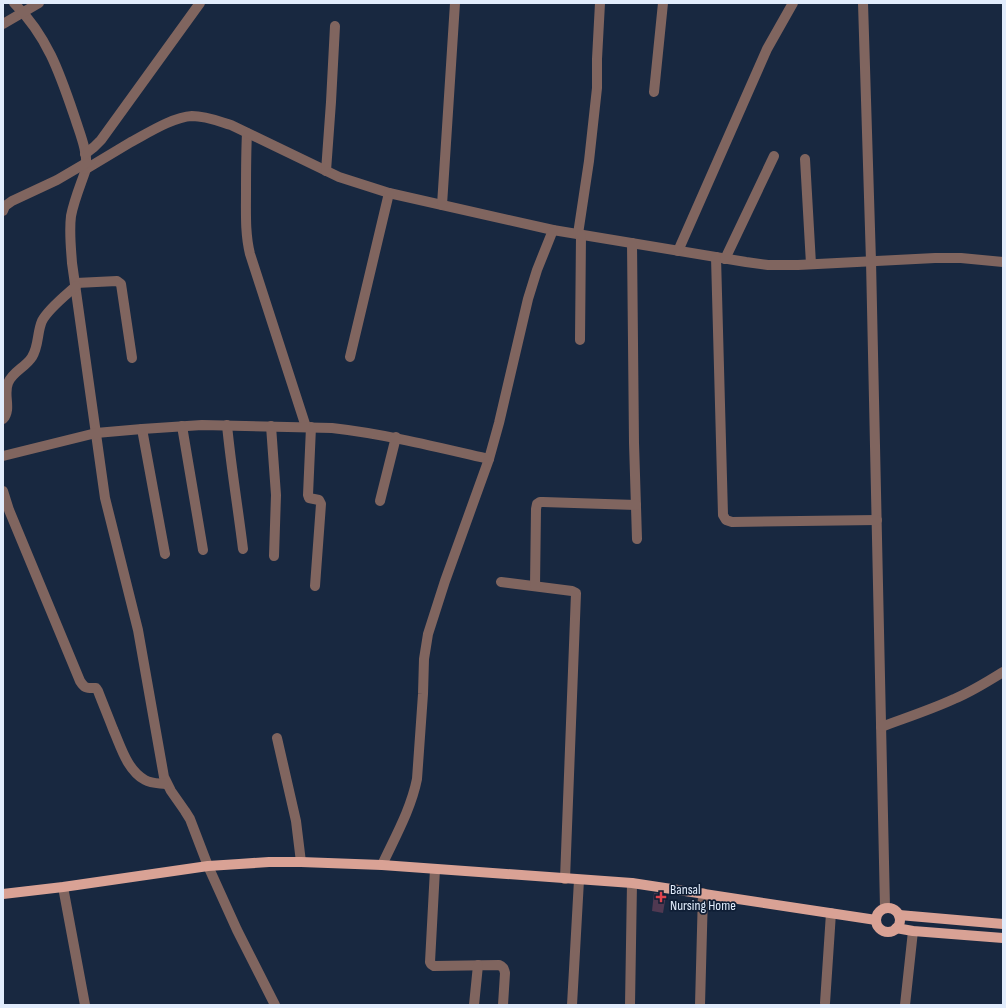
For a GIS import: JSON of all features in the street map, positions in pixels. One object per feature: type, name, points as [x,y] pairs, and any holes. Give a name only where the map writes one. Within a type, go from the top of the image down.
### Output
[{"type":"main road","points":[[3,894],[63,888],[208,866],[269,862],[301,862],[382,865],[632,883],[876,920]]},
{"type":"main road","points":[[885,908],[895,910],[899,915],[900,922],[896,928],[890,931],[883,931],[878,926],[876,920],[876,917],[880,911],[885,908]]},
{"type":"main road","points":[[899,915],[1003,924]]},
{"type":"main road","points":[[896,928],[913,931],[1003,938]]},
{"type":"street","points":[[14,3],[33,23],[57,68],[80,133],[86,162]]},
{"type":"street","points":[[3,24],[39,3]]},
{"type":"street","points":[[200,3],[101,140],[94,147],[86,162],[71,217],[71,247],[105,498],[138,630],[166,784],[190,819],[208,866],[237,930],[274,1005]]},
{"type":"street","points":[[442,205],[455,3]]},
{"type":"street","points":[[580,340],[580,234],[597,88],[600,3]]},
{"type":"street","points":[[654,92],[663,3]]},
{"type":"street","points":[[678,251],[767,49],[793,3]]},
{"type":"street","points":[[863,3],[871,261],[885,908]]},
{"type":"street","points":[[326,171],[335,26]]},
{"type":"street","points":[[3,211],[5,206],[12,201],[58,180],[86,162],[160,126],[191,116],[214,119],[231,125],[339,177],[389,193],[553,230],[768,265],[935,258],[961,258],[1003,262]]},
{"type":"street","points":[[247,133],[247,243],[308,427],[308,495],[309,498],[319,500],[320,504],[315,586]]},
{"type":"street","points":[[774,156],[720,258],[723,515],[726,520],[732,522],[877,520]]},
{"type":"street","points":[[805,159],[810,264]]},
{"type":"street","points":[[350,357],[389,193]]},
{"type":"street","points":[[382,865],[415,791],[423,694],[424,659],[428,634],[445,581],[489,459],[536,270],[553,230]]},
{"type":"street","points":[[632,243],[634,443],[637,539]]},
{"type":"street","points":[[3,419],[7,413],[7,387],[11,377],[35,353],[40,329],[45,316],[76,284],[117,281],[122,284],[132,358]]},
{"type":"street","points":[[3,456],[96,433],[182,426],[227,425],[308,427],[351,430],[396,438],[489,459]]},
{"type":"street","points":[[227,425],[243,550]]},
{"type":"street","points":[[182,426],[202,550]]},
{"type":"street","points":[[271,426],[276,495],[274,556]]},
{"type":"street","points":[[142,429],[165,554]]},
{"type":"street","points":[[380,501],[396,438]]},
{"type":"street","points":[[3,491],[12,517],[80,682],[86,688],[96,688],[124,754],[134,771],[147,781],[166,784]]},
{"type":"street","points":[[535,586],[537,504],[543,502],[636,505]]},
{"type":"street","points":[[501,582],[572,591],[576,593],[565,879]]},
{"type":"street","points":[[881,727],[955,699],[1003,672]]},
{"type":"street","points":[[277,738],[296,821],[301,862]]},
{"type":"street","points":[[435,869],[431,964],[434,966],[502,966],[504,969],[504,1005]]},
{"type":"street","points":[[572,1005],[579,880]]},
{"type":"street","points":[[630,1005],[632,883]]},
{"type":"street","points":[[63,888],[86,1005]]},
{"type":"street","points":[[700,1005],[703,893]]},
{"type":"street","points":[[825,1003],[831,913]]},
{"type":"street","points":[[905,1005],[913,931]]},
{"type":"street","points":[[474,1005],[478,966]]},
{"type":"building","points":[[654,893],[666,895],[663,913],[652,911]]},
{"type":"place","name":"Bansal Nursing Home","points":[[661,897]]}]
